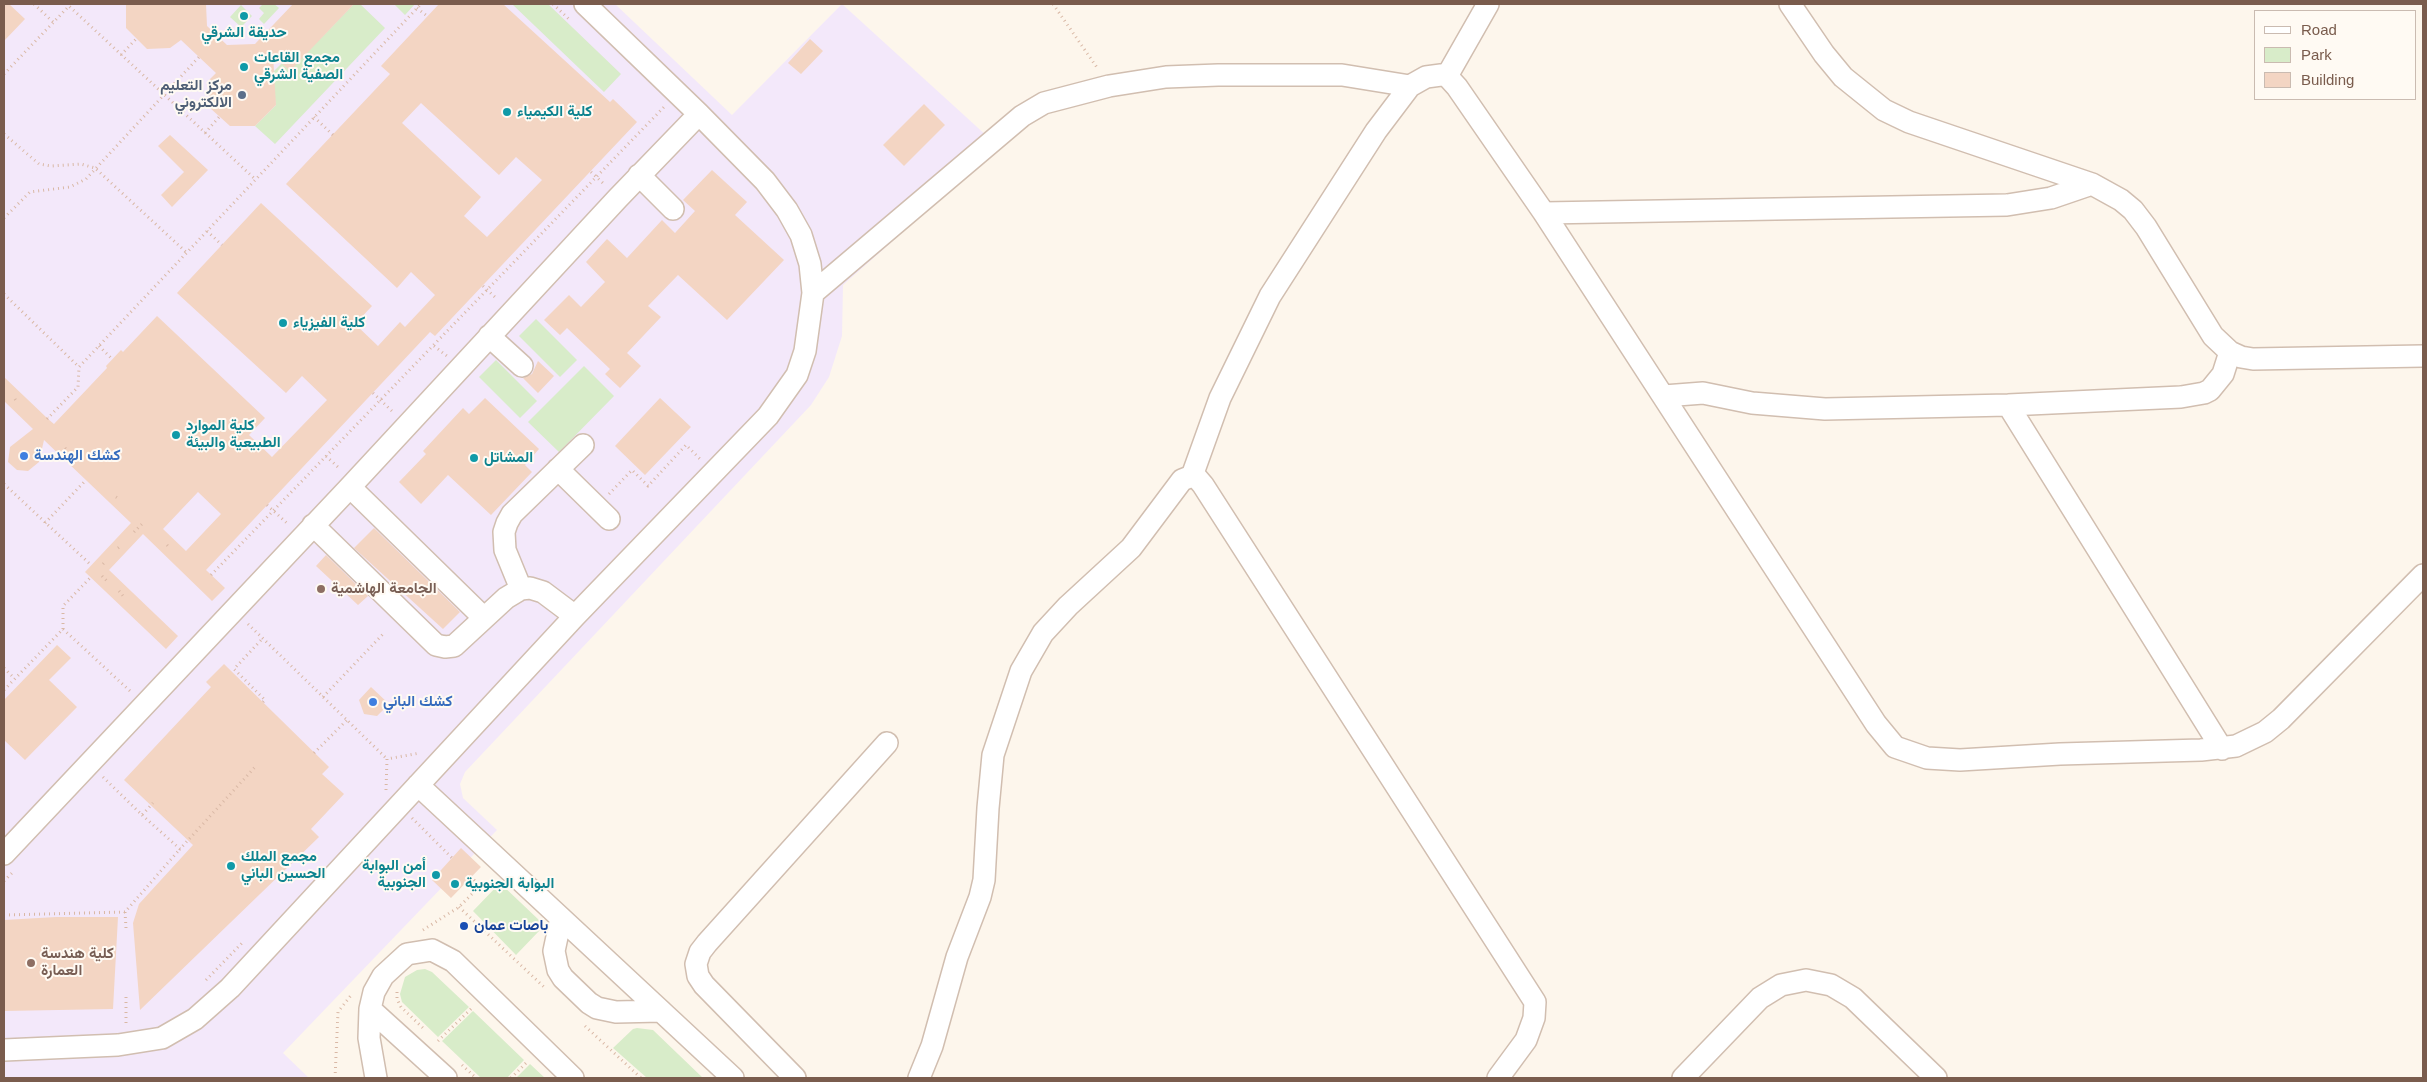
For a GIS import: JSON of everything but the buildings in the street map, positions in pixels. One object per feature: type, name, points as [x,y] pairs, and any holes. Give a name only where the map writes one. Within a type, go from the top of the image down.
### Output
[{"type":"street","points":[[4,1050],[118,1045],[154,1040],[162,1038],[195,1019],[230,988],[392,799],[418,785],[575,616],[768,416],[783,397],[796,375],[805,351],[813,293],[810,264],[800,235],[787,210],[765,182],[700,114],[585,4]]},
{"type":"street","points":[[1447,76],[1488,4]]},
{"type":"street","points":[[1790,4],[1824,54],[1843,76],[1884,110],[1908,122],[2092,184],[2109,192],[2133,210],[2146,227],[2214,336],[2230,352],[2240,357],[2253,358],[2423,356]]},
{"type":"street","points":[[813,293],[1022,116],[1044,103],[1109,86],[1166,77],[1283,74],[1342,75],[1410,86]]},
{"type":"street","points":[[1192,476],[1220,398],[1270,296],[1376,131],[1410,86],[1426,77],[1447,76]]},
{"type":"street","points":[[1447,76],[1462,94],[1544,213],[1876,724],[1895,747],[1927,758],[1960,760],[2222,748],[2250,740],[2281,719],[2423,574]]},
{"type":"street","points":[[4,854],[350,487],[640,175],[700,114]]},
{"type":"street","points":[[640,175],[674,209]]},
{"type":"street","points":[[1544,213],[2007,205],[2051,198],[2092,184]]},
{"type":"street","points":[[489,336],[522,366]]},
{"type":"street","points":[[1664,396],[1703,393],[1752,403],[1825,409],[2008,405],[2195,396],[2204,393],[2217,383],[2223,374],[2230,352]]},
{"type":"street","points":[[2008,405],[2222,748]]},
{"type":"street","points":[[521,589],[505,550],[504,532],[512,514],[583,445]]},
{"type":"street","points":[[558,469],[603,513]]},
{"type":"street","points":[[919,1078],[932,1046],[957,957],[980,897],[984,880],[988,808],[994,755],[1021,671],[1043,633],[1068,606],[1131,548],[1182,480],[1192,476],[1197,478],[1203,485],[1535,1002],[1534,1018],[1526,1040],[1498,1078]]},
{"type":"street","points":[[350,487],[483,618]]},
{"type":"street","points":[[307,531],[436,645],[454,646],[506,598],[521,589],[530,588],[543,592],[575,616]]},
{"type":"street","points":[[795,1078],[704,985],[698,976],[696,964],[700,952],[707,943],[887,743]]},
{"type":"street","points":[[418,785],[733,1078]]},
{"type":"street","points":[[561,918],[554,952],[555,961],[563,978],[597,1008],[606,1011],[661,1011]]},
{"type":"street","points":[[376,1078],[370,1038],[370,1009],[374,992],[383,976],[394,964],[408,954],[432,950],[453,961],[573,1078]]},
{"type":"street","points":[[1684,1078],[1760,998],[1781,985],[1806,980],[1831,985],[1853,998],[1936,1078]]},
{"type":"street","points":[[370,1009],[446,1078]]},
{"type":"path","points":[[34,4],[53,22]]},
{"type":"path","points":[[48,418],[78,387],[79,368],[421,4]]},
{"type":"path","points":[[553,4],[574,23]]},
{"type":"path","points":[[1053,4],[1109,86]]},
{"type":"path","points":[[4,74],[69,5],[256,180]]},
{"type":"path","points":[[417,8],[427,16]]},
{"type":"path","points":[[121,55],[136,38]]},
{"type":"path","points":[[4,218],[30,192],[76,186],[86,179],[199,57]]},
{"type":"path","points":[[211,575],[664,108],[657,101]]},
{"type":"path","points":[[205,133],[220,116]]},
{"type":"path","points":[[314,117],[333,135]]},
{"type":"path","points":[[4,134],[39,164],[51,166],[80,164],[95,168],[187,253]]},
{"type":"path","points":[[207,231],[222,245]]},
{"type":"path","points":[[4,294],[79,368]]},
{"type":"path","points":[[99,346],[112,359]]},
{"type":"path","points":[[373,393],[406,425]]},
{"type":"path","points":[[603,513],[632,470],[648,486],[686,445],[692,451]]},
{"type":"path","points":[[45,523],[86,480]]},
{"type":"path","points":[[4,484],[91,566]]},
{"type":"path","points":[[267,505],[307,531]]},
{"type":"path","points":[[134,532],[143,523]]},
{"type":"path","points":[[102,576],[108,581]]},
{"type":"path","points":[[4,690],[63,629],[63,606],[91,577]]},
{"type":"path","points":[[119,591],[124,596]]},
{"type":"path","points":[[234,610],[388,759],[392,799],[452,858]]},
{"type":"path","points":[[63,629],[144,704]]},
{"type":"path","points":[[323,697],[384,633]]},
{"type":"path","points":[[263,638],[234,669],[265,700],[263,702]]},
{"type":"path","points":[[4,668],[14,678]]},
{"type":"path","points":[[314,753],[347,720]]},
{"type":"path","points":[[388,759],[423,752]]},
{"type":"path","points":[[126,928],[125,912],[256,766]]},
{"type":"path","points":[[102,776],[180,849]]},
{"type":"path","points":[[142,814],[153,803]]},
{"type":"path","points":[[472,877],[480,886]]},
{"type":"path","points":[[4,915],[125,912]]},
{"type":"path","points":[[203,983],[249,935]]},
{"type":"path","points":[[398,983],[398,999],[401,1007]]},
{"type":"path","points":[[126,997],[126,1029]]},
{"type":"path","points":[[467,1000],[480,1013]]},
{"type":"path","points":[[438,1042],[473,1007]]},
{"type":"path","points":[[522,1053],[536,1066]]},
{"type":"path","points":[[511,1078],[530,1059]]},
{"type":"shaded area","name":"الجامعة الهاشمية","points":[[4,4],[615,4],[732,115],[842,4],[999,147],[843,285],[842,336],[829,377],[811,405],[465,772],[460,784],[463,798],[497,830],[283,1053],[309,1078],[4,1078]]},
{"type":"green space","points":[[263,4],[274,4],[279,8],[264,24],[259,19],[264,13],[259,8]]},
{"type":"green space","points":[[354,4],[360,4],[385,28],[275,144],[255,126],[276,105],[270,75],[282,63],[290,70]]},
{"type":"green space","points":[[394,4],[415,4],[405,15]]},
{"type":"green space","points":[[512,4],[548,4],[621,74],[604,92]]},
{"type":"green space","points":[[241,5],[252,16],[241,27],[230,17]]},
{"type":"green space","points":[[536,319],[577,360],[560,377],[519,336]]},
{"type":"green space","points":[[496,360],[537,401],[520,418],[479,377]]},
{"type":"green space","points":[[584,366],[614,396],[559,452],[528,422]]},
{"type":"green space","points":[[500,883],[540,921],[540,930],[516,955],[473,911]]},
{"type":"green space","points":[[425,969],[432,972],[469,1007],[438,1037],[402,1002],[400,994],[405,977],[417,970]]},
{"type":"green space","points":[[473,1011],[524,1060],[507,1078],[481,1078],[442,1041]]},
{"type":"green space","points":[[633,1029],[653,1030],[703,1078],[647,1078],[613,1048]]},
{"type":"green space","points":[[530,1064],[545,1078],[516,1078]]},
{"type":"place","name":"حديقة الشرقي","points":[[244,16]]},
{"type":"place","name":"مجمع القاعات الصفية الشرقي","points":[[244,67]]},
{"type":"place","name":"مركز التعليم الالكتروني","points":[[242,95]]},
{"type":"place","name":"كلية الكيمياء","points":[[507,112]]},
{"type":"place","name":"كلية الفيزياء","points":[[283,323]]},
{"type":"place","name":"كلية الموارد الطبيعية والبيئة","points":[[176,435]]},
{"type":"place","name":"كشك الهندسة","points":[[24,456]]},
{"type":"place","name":"المشاتل","points":[[474,458]]},
{"type":"place","name":"الجامعة الهاشمية","points":[[321,589]]},
{"type":"place","name":"كشك الباني","points":[[373,702]]},
{"type":"place","name":"مجمع الملك الحسين الباني","points":[[231,866]]},
{"type":"place","name":"أمن البوابة الجنوبية","points":[[436,875]]},
{"type":"place","name":"البوابة الجنوبية","points":[[455,884]]},
{"type":"place","name":"باصات عمان","points":[[464,926]]},
{"type":"place","name":"كلية هندسة العمارة","points":[[31,963]]}]
